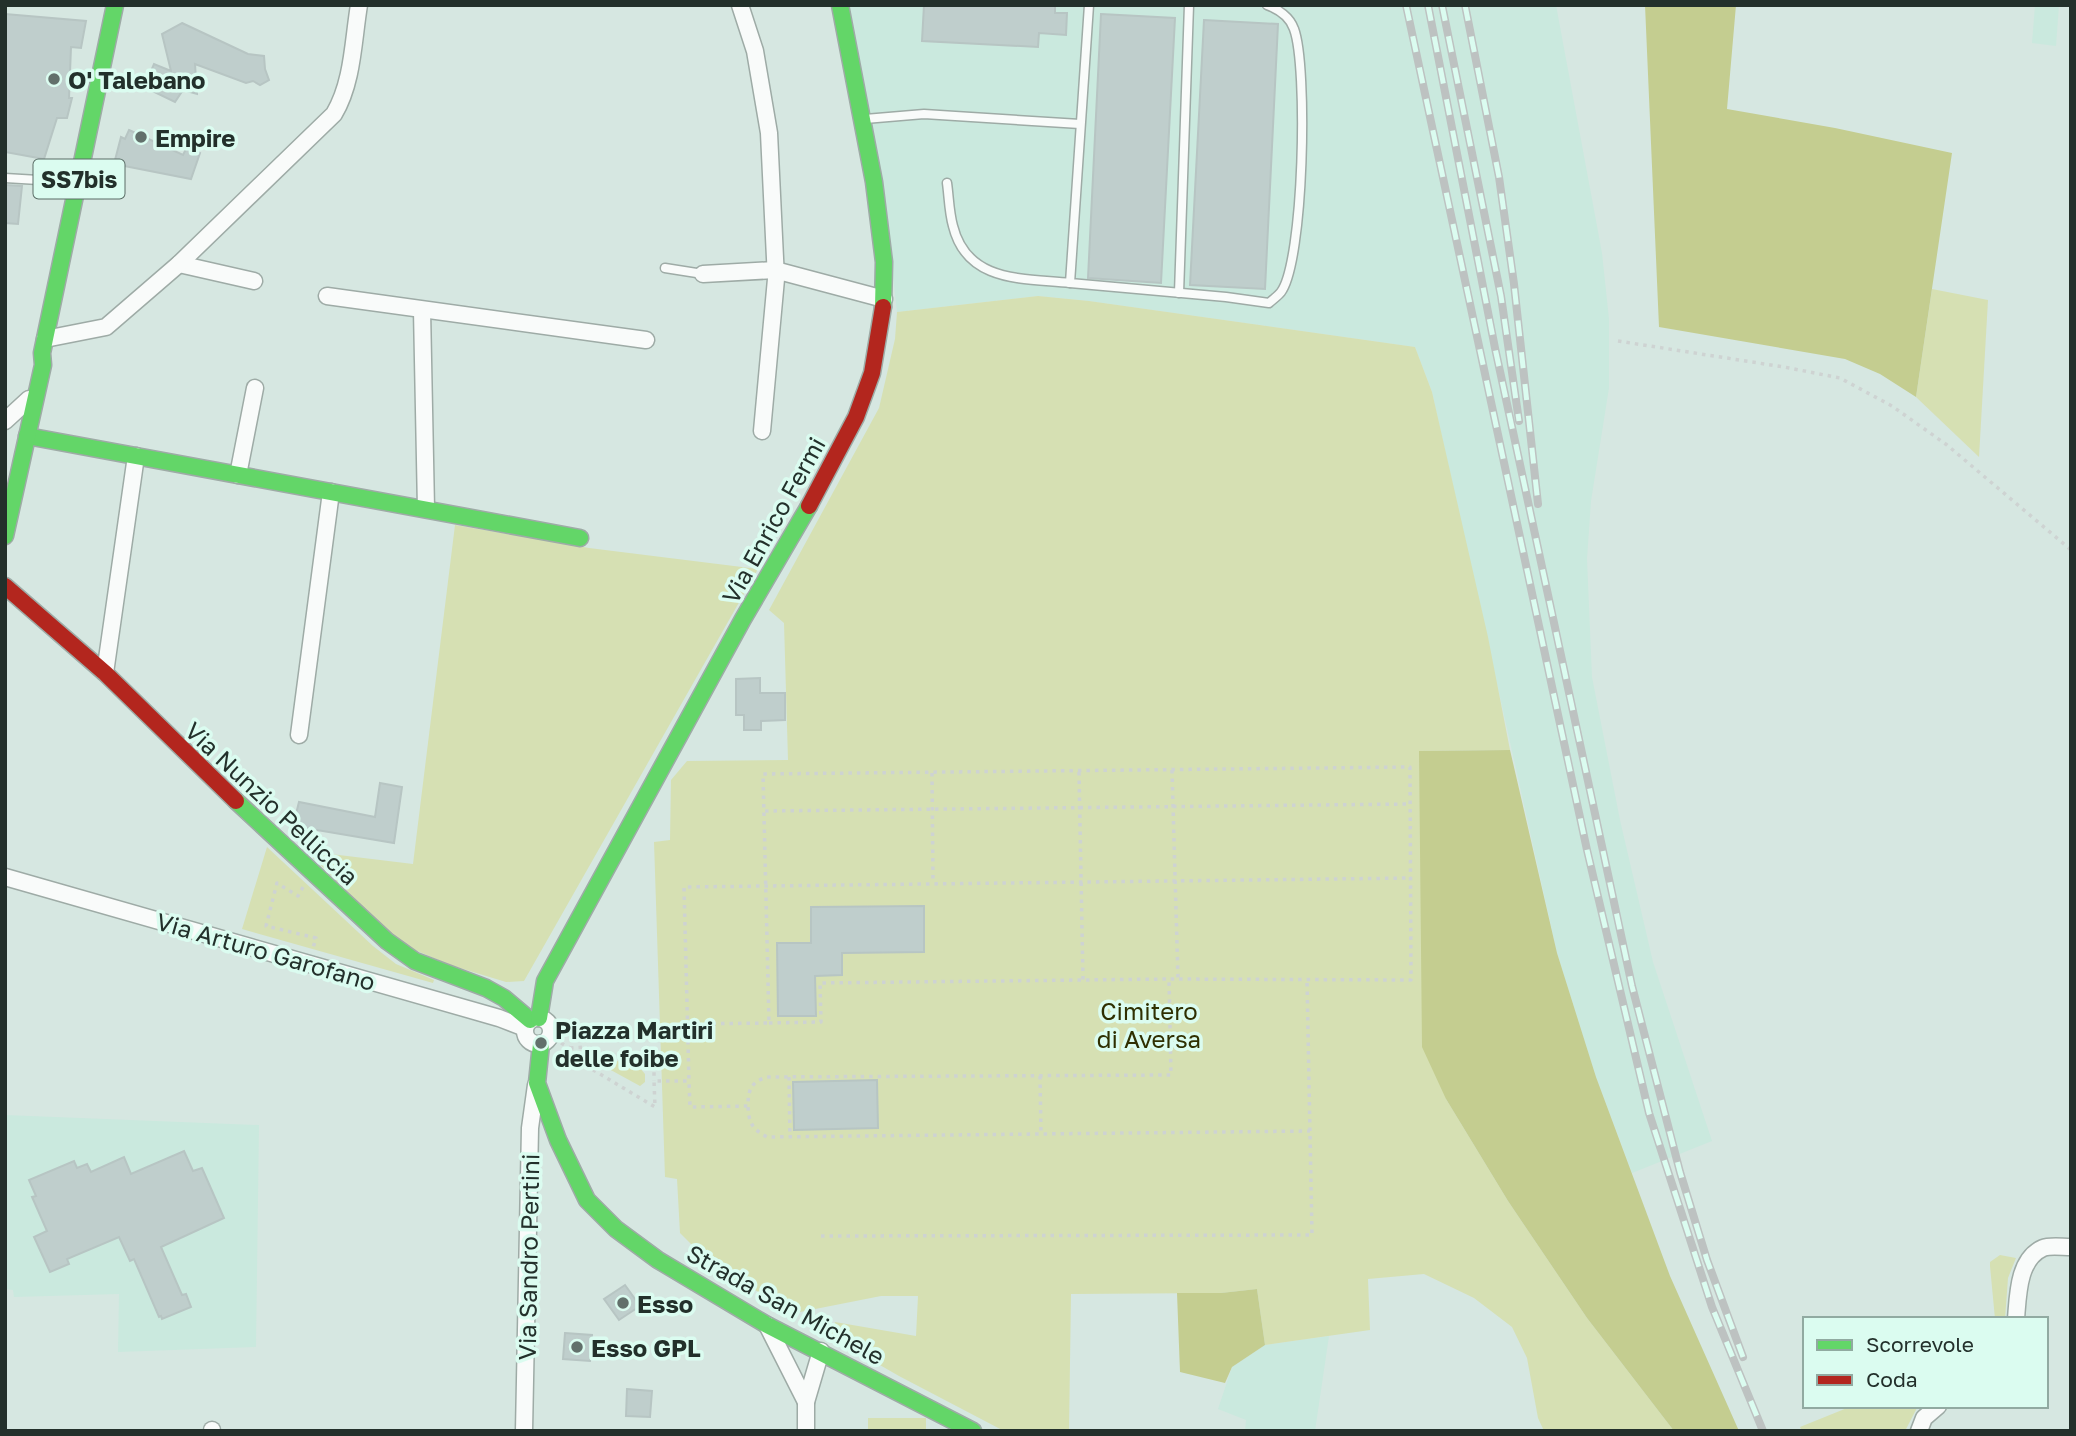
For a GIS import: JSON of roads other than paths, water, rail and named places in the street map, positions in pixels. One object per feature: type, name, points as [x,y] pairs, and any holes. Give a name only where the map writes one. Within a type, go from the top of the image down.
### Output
[{"type":"street","name":"SS7bis","points":[[5,536],[43,365],[44,346],[115,5]]},
{"type":"street","points":[[44,346],[106,327],[179,264],[334,114],[347,83],[359,5]]},
{"type":"street","points":[[740,5],[755,51],[769,133],[775,270],[762,431]]},
{"type":"street","name":"Via Enrico Fermi","points":[[531,1022],[545,981],[856,417],[872,373],[884,299],[884,262],[874,182],[840,5]]},
{"type":"street","points":[[179,264],[254,281]]},
{"type":"street","points":[[703,274],[775,270],[884,299]]},
{"type":"street","points":[[327,296],[646,340]]},
{"type":"street","points":[[422,310],[426,509]]},
{"type":"street","name":"SS7bis","points":[[5,508],[38,357],[44,346]]},
{"type":"street","points":[[238,475],[255,388]]},
{"type":"street","points":[[5,421],[29,399]]},
{"type":"street","points":[[27,436],[580,538]]},
{"type":"street","points":[[105,673],[136,456]]},
{"type":"street","points":[[299,735],[331,492]]},
{"type":"street","name":"Via Nunzio Pelliccia","points":[[5,586],[42,615],[105,673],[195,763],[318,879],[401,952],[486,988],[504,998],[531,1022]]},
{"type":"street","name":"Via Arturo Garofano","points":[[5,877],[490,1015],[531,1022]]},
{"type":"street","points":[[531,1022],[547,1022],[551,1030],[548,1039],[541,1044],[533,1044],[527,1039],[531,1022]]},
{"type":"street","name":"Strada San Michele","points":[[541,1044],[537,1083],[573,1174],[587,1200],[616,1229],[658,1260],[766,1325],[973,1431]]},
{"type":"street","name":"Via Sandro Pertini","points":[[524,1431],[530,1128],[537,1083]]},
{"type":"street","points":[[2016,1317],[2018,1291],[2032,1255],[2045,1247],[2071,1247]]},
{"type":"street","points":[[766,1325],[806,1402]]},
{"type":"street","points":[[806,1431],[806,1402],[821,1351]]},
{"type":"street","points":[[1919,1431],[1924,1418],[1936,1408]]},
{"type":"lane","points":[[1070,283],[1089,5]]},
{"type":"lane","points":[[1179,293],[1189,5]]},
{"type":"lane","points":[[947,183],[953,228],[967,255],[984,270],[1015,278],[1269,303],[1282,292],[1293,256],[1302,163],[1301,65],[1294,27],[1278,8],[1267,5]]},
{"type":"lane","points":[[862,120],[924,114],[1080,124]]},
{"type":"lane","points":[[5,178],[78,182]]},
{"type":"lane","points":[[665,268],[703,274]]},
{"type":"railway","points":[[1406,5],[1587,850],[1649,1113],[1712,1307],[1763,1431]]},
{"type":"railway","points":[[1428,5],[1495,348],[1632,986],[1680,1172],[1707,1260],[1743,1357]]},
{"type":"railway","points":[[1442,5],[1501,296],[1519,421]]},
{"type":"railway","points":[[1465,5],[1499,177],[1514,284],[1538,504]]},
{"type":"place","name":"O' Talebano","points":[[54,79]]},
{"type":"place","name":"Empire","points":[[141,137]]},
{"type":"place","name":"Piazza Martiri delle foibe","points":[[541,1043]]},
{"type":"place","name":"Esso","points":[[623,1303]]},
{"type":"place","name":"Esso GPL","points":[[577,1347]]},
{"type":"park label","name":"Cimitero di Aversa","points":[[1149,1024]]}]
